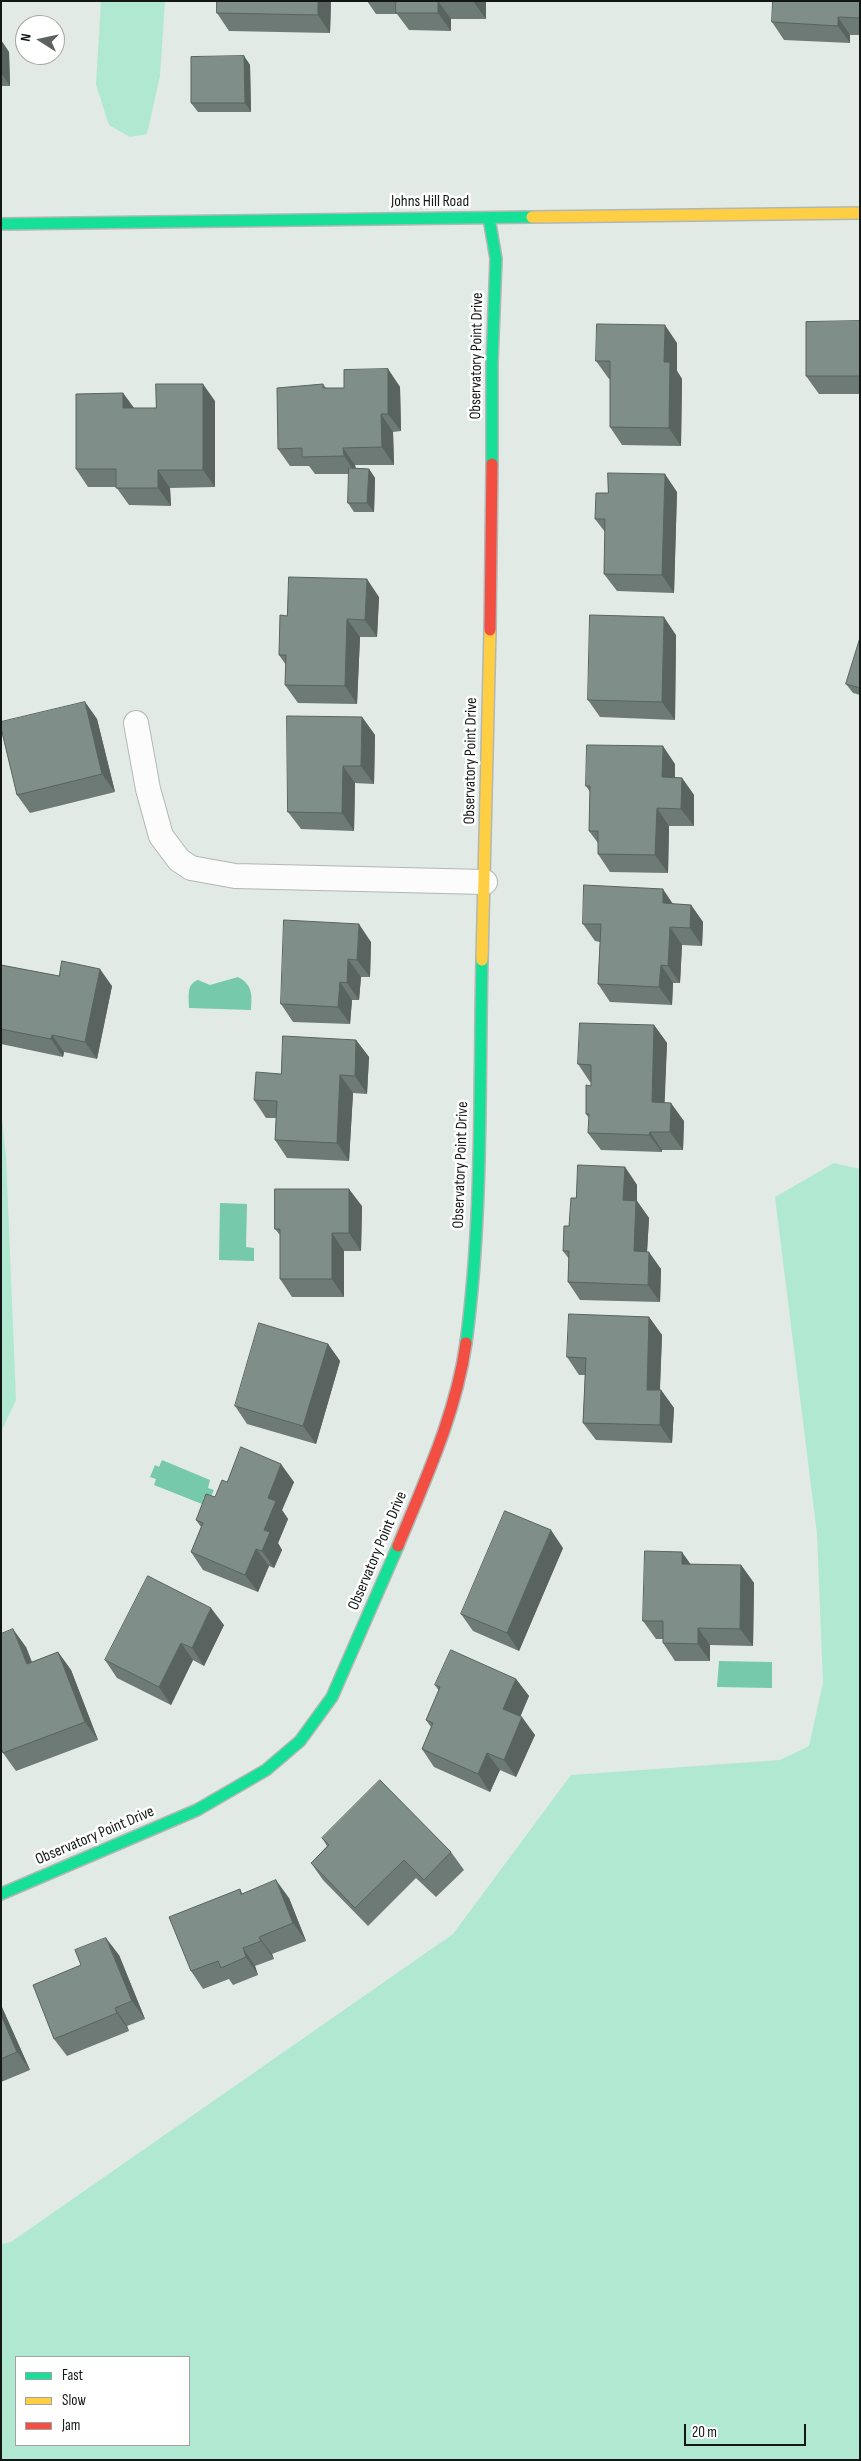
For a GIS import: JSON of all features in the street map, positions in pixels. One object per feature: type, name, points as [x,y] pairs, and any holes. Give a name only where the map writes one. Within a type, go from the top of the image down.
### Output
[{"type":"street","name":"Johns Hill Road","points":[[1,224],[860,213]]},
{"type":"street","name":"Observatory Point Drive","points":[[1,1894],[197,1810],[266,1770],[300,1741],[332,1697],[368,1618],[446,1428],[463,1363],[472,1297],[477,1197],[492,517],[492,363],[496,259],[489,218]]},
{"type":"lane","points":[[136,723],[148,789],[161,836],[179,860],[191,868],[235,876],[485,882]]},
{"type":"shaded area","points":[[101,1],[165,1],[160,76],[147,134],[130,137],[109,125],[96,85]]},
{"type":"shaded area","points":[[238,977],[249,987],[252,1000],[251,1010],[189,1008],[189,991],[194,982],[198,980],[210,985]]},
{"type":"shaded area","points":[[1,1109],[6,1157],[16,1400],[1,1432]]},
{"type":"shaded area","points":[[834,1163],[860,1169],[860,2460],[1,2460],[1,2244],[11,2242],[453,1934],[571,1775],[780,1760],[809,1746],[823,1683],[817,1534],[775,1197]]},
{"type":"shaded area","points":[[220,1203],[247,1204],[246,1247],[254,1248],[254,1261],[219,1260]]},
{"type":"shaded area","points":[[162,1460],[210,1480],[208,1488],[214,1490],[210,1499],[204,1497],[202,1504],[154,1485],[156,1479],[150,1477],[155,1465],[159,1467]]},
{"type":"shaded area","points":[[719,1661],[772,1662],[772,1688],[717,1687]]},
{"type":"building","points":[[217,1],[318,1],[318,15],[217,13]]},
{"type":"building","points":[[396,1],[438,1],[438,13],[396,13]]},
{"type":"building","points":[[773,1],[860,1],[860,18],[838,17],[838,26],[772,22]]},
{"type":"building","points":[[244,56],[245,103],[191,103],[191,57]]},
{"type":"building","points":[[860,321],[860,376],[806,376],[806,322]]},
{"type":"building","points":[[597,324],[665,325],[664,362],[670,362],[669,428],[610,427],[610,361],[596,361]]},
{"type":"building","points":[[388,369],[388,414],[381,414],[382,447],[343,448],[344,456],[302,457],[302,448],[278,449],[277,388],[323,384],[323,388],[344,388],[344,370]]},
{"type":"building","points":[[156,384],[203,384],[203,470],[158,470],[158,488],[116,488],[116,469],[76,469],[76,394],[123,393],[123,408],[156,408]]},
{"type":"building","points":[[349,468],[369,469],[367,503],[348,503]]},
{"type":"building","points":[[608,473],[665,474],[662,575],[604,574],[605,519],[595,519],[596,493],[608,493]]},
{"type":"building","points":[[289,577],[367,579],[365,620],[347,619],[345,686],[285,685],[286,655],[279,655],[280,615],[287,616]]},
{"type":"building","points":[[590,615],[664,617],[662,702],[588,700]]},
{"type":"building","points":[[860,638],[860,688],[846,684]]},
{"type":"building","points":[[85,702],[102,774],[17,795],[1,722]]},
{"type":"building","points":[[287,716],[362,717],[361,766],[343,766],[342,813],[288,812]]},
{"type":"building","points":[[587,745],[663,746],[662,777],[682,778],[681,809],[657,808],[655,855],[598,854],[598,831],[589,831],[590,786],[586,786]]},
{"type":"building","points":[[584,885],[663,889],[663,903],[691,905],[690,928],[670,927],[668,966],[661,965],[659,987],[598,984],[601,924],[583,924]]},
{"type":"building","points":[[284,920],[359,924],[357,960],[348,959],[347,983],[340,982],[338,1007],[281,1004]]},
{"type":"building","points":[[62,961],[100,969],[85,1042],[52,1035],[51,1039],[1,1029],[1,965],[59,976]]},
{"type":"building","points":[[580,1023],[654,1025],[652,1102],[671,1103],[670,1132],[650,1132],[649,1135],[588,1133],[589,1114],[586,1114],[586,1085],[591,1086],[591,1065],[578,1064]]},
{"type":"building","points":[[283,1036],[356,1040],[355,1076],[340,1075],[337,1143],[275,1140],[277,1101],[254,1100],[256,1072],[281,1074]]},
{"type":"building","points":[[578,1165],[625,1167],[623,1200],[636,1201],[634,1251],[649,1252],[648,1285],[568,1282],[569,1251],[563,1251],[564,1226],[569,1226],[571,1198],[576,1198]]},
{"type":"building","points":[[275,1189],[349,1189],[349,1233],[332,1233],[332,1279],[280,1279],[280,1229],[275,1229]]},
{"type":"building","points":[[569,1314],[649,1317],[647,1390],[661,1390],[660,1425],[583,1423],[586,1358],[567,1357]]},
{"type":"building","points":[[259,1323],[328,1344],[303,1426],[235,1406]]},
{"type":"building","points":[[241,1447],[281,1464],[268,1498],[276,1501],[264,1530],[270,1532],[262,1551],[256,1549],[245,1575],[191,1552],[203,1523],[196,1520],[206,1494],[215,1497],[222,1480],[227,1482]]},
{"type":"building","points":[[505,1511],[551,1530],[507,1633],[461,1614]]},
{"type":"building","points":[[645,1551],[682,1552],[682,1564],[741,1565],[740,1629],[698,1628],[698,1644],[663,1643],[663,1621],[643,1621]]},
{"type":"building","points":[[148,1576],[211,1608],[192,1648],[181,1643],[159,1687],[105,1660]]},
{"type":"building","points":[[13,1629],[27,1664],[58,1652],[85,1722],[3,1753],[1,1748],[1,1634]]},
{"type":"building","points":[[451,1650],[516,1679],[503,1709],[522,1717],[504,1760],[487,1753],[478,1774],[422,1749],[433,1723],[426,1720],[440,1687],[435,1685]]},
{"type":"building","points":[[380,1780],[451,1852],[424,1880],[404,1860],[355,1908],[311,1863],[329,1845],[322,1838]]},
{"type":"building","points":[[276,1880],[293,1923],[259,1937],[261,1941],[243,1948],[246,1957],[221,1968],[218,1961],[191,1971],[169,1917],[240,1889],[241,1894]]},
{"type":"building","points":[[106,1938],[132,2001],[115,2008],[117,2013],[54,2039],[33,1985],[81,1965],[75,1950]]},
{"type":"building","points":[[1,2015],[17,2052],[1,2059]]},
{"type":"traffic: fast","points":[[1,224],[532,217]]},
{"type":"traffic: fast","points":[[489,218],[496,259],[492,363],[492,464]]},
{"type":"traffic: fast","points":[[466,1343],[478,1199],[482,960]]},
{"type":"traffic: fast","points":[[1,1894],[197,1810],[266,1770],[300,1741],[332,1697],[398,1546]]},
{"type":"traffic: slow","points":[[532,217],[860,213]]},
{"type":"traffic: slow","points":[[482,960],[490,630]]},
{"type":"traffic: jam","points":[[490,630],[492,464]]},
{"type":"traffic: jam","points":[[398,1546],[447,1421],[455,1395],[466,1343]]}]
